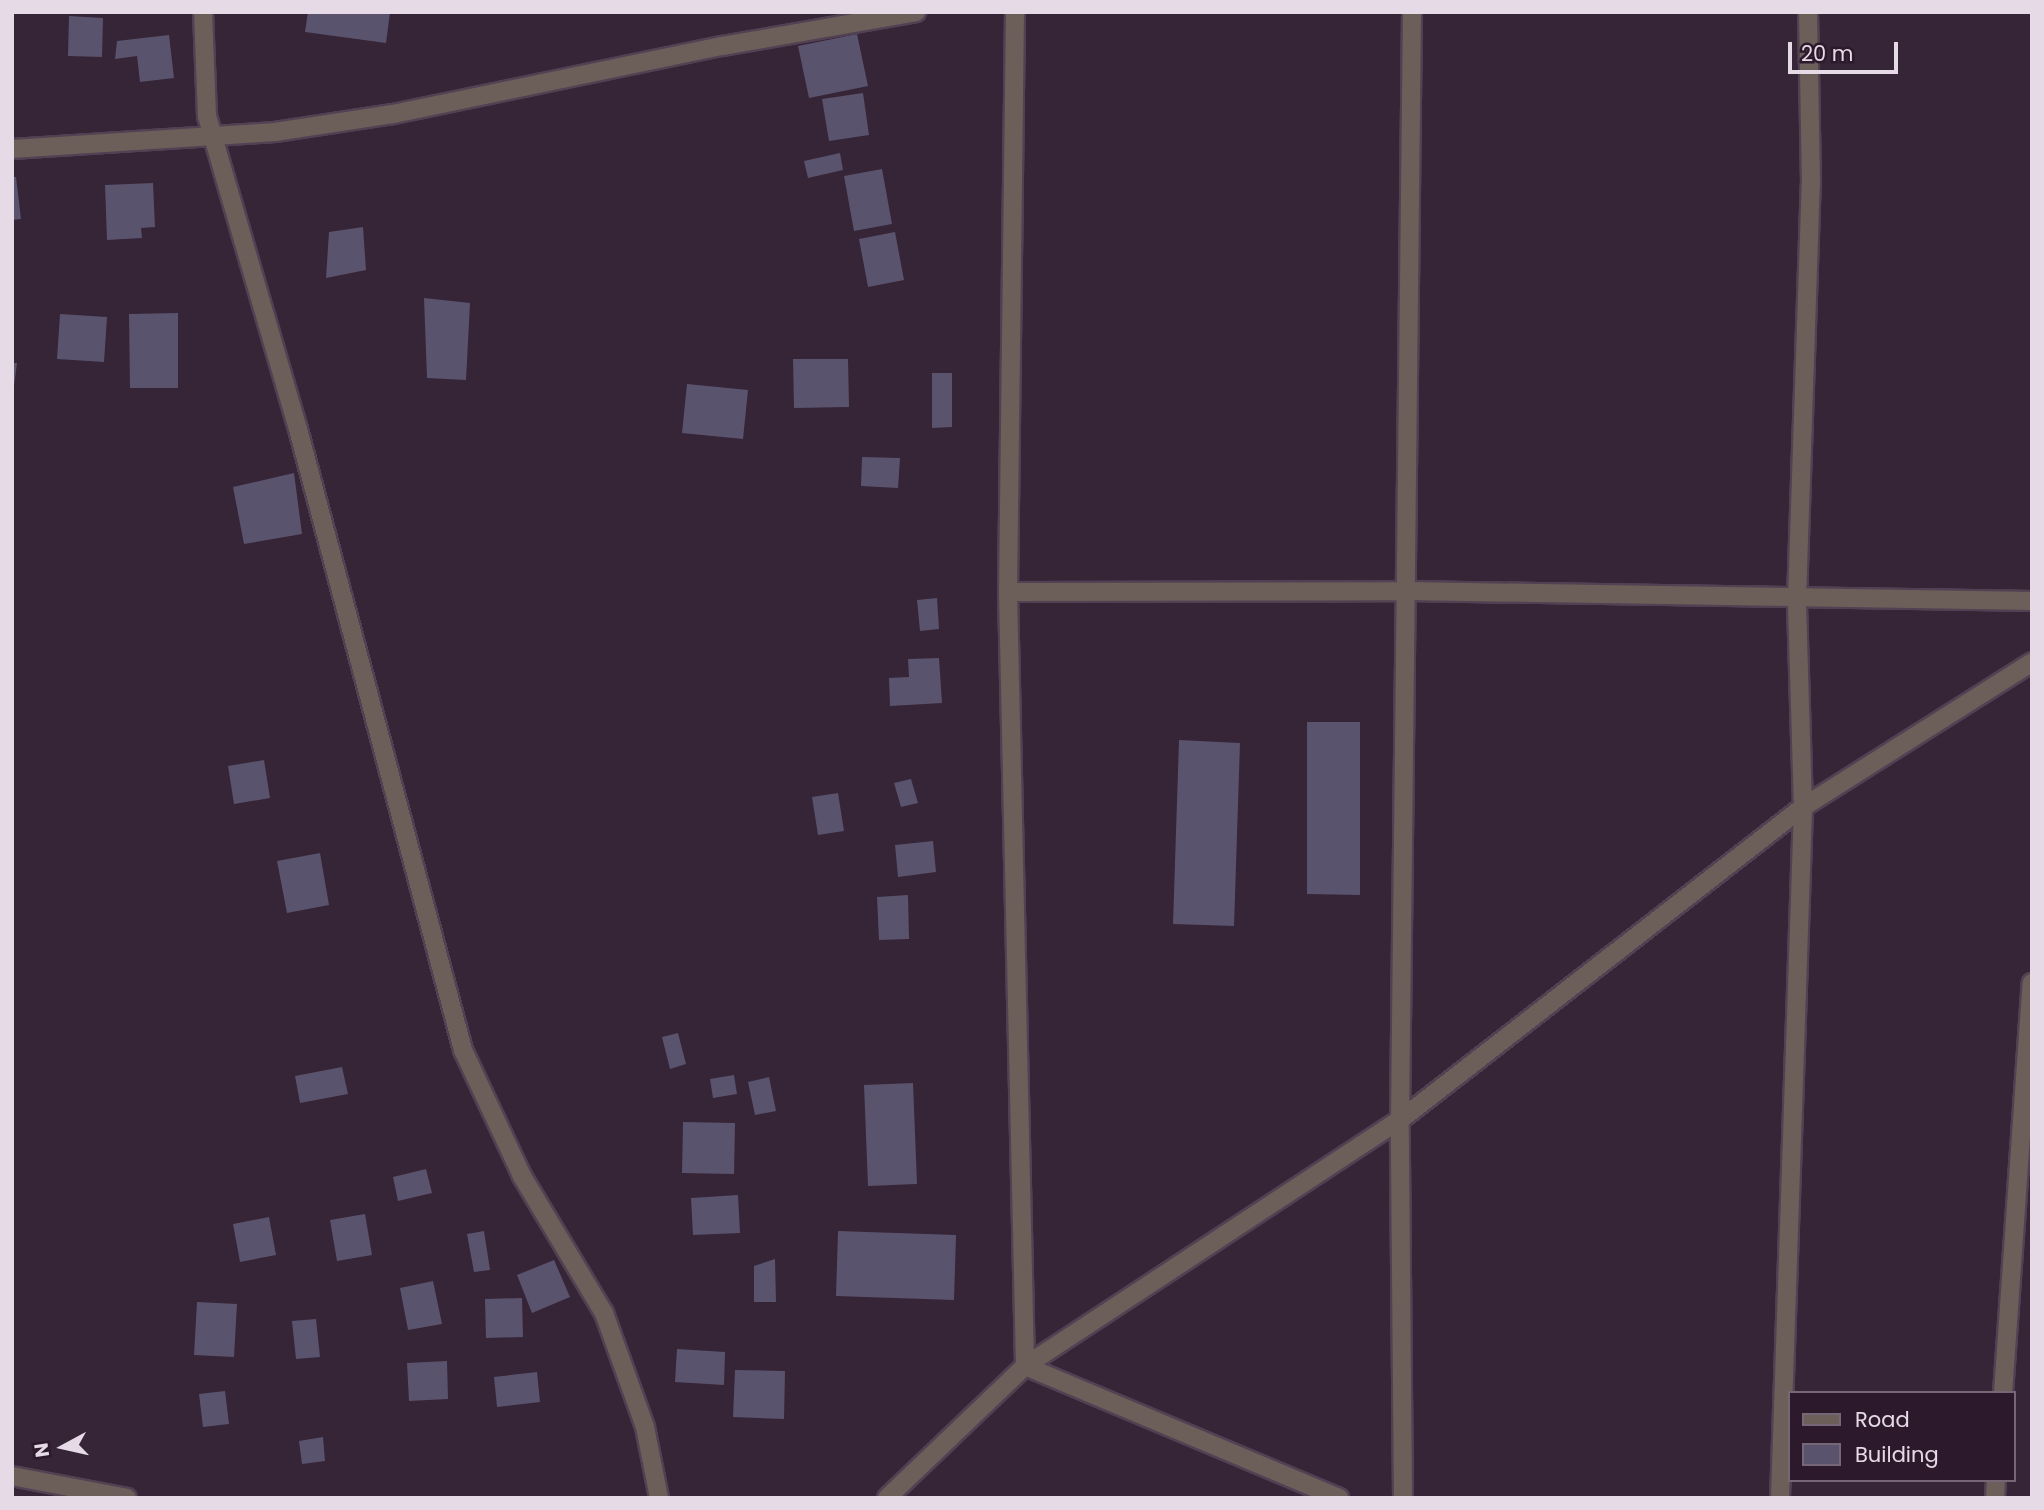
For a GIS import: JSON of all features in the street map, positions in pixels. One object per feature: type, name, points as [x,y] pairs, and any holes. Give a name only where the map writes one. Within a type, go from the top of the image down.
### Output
[{"type":"street","points":[[203,12],[202,60],[214,138],[298,429],[463,1049],[522,1176],[604,1312],[645,1427],[659,1498]]},
{"type":"street","points":[[12,149],[214,138],[393,114],[722,46],[916,12]]},
{"type":"street","points":[[1015,12],[1007,592],[1025,1366]]},
{"type":"street","points":[[1404,1498],[1400,1120],[1412,12]]},
{"type":"street","points":[[1780,1498],[1802,807],[1797,599],[1811,184],[1808,12]]},
{"type":"street","points":[[1007,592],[1407,591],[2032,601]]},
{"type":"street","points":[[887,1498],[1025,1366],[1400,1120],[1802,807],[2032,662]]},
{"type":"street","points":[[2003,1391],[2032,983]]},
{"type":"street","points":[[1025,1366],[1339,1498]]},
{"type":"street","points":[[12,1476],[127,1498]]},
{"type":"building","points":[[308,12],[390,12],[386,43],[305,32]]},
{"type":"building","points":[[69,16],[103,18],[102,57],[68,56]]},
{"type":"building","points":[[857,34],[868,86],[809,98],[798,46]]},
{"type":"building","points":[[169,35],[174,78],[140,82],[137,56],[115,59],[117,41]]},
{"type":"building","points":[[863,93],[869,135],[829,141],[822,99]]},
{"type":"building","points":[[840,153],[843,170],[808,178],[804,161]]},
{"type":"building","points":[[882,169],[892,224],[854,231],[844,176]]},
{"type":"building","points":[[12,177],[16,177],[21,219],[12,220]]},
{"type":"building","points":[[153,183],[155,227],[141,228],[142,238],[107,240],[105,185]]},
{"type":"building","points":[[363,227],[366,270],[326,278],[329,232]]},
{"type":"building","points":[[895,232],[904,280],[868,287],[859,239]]},
{"type":"building","points":[[424,298],[470,303],[466,380],[427,378]]},
{"type":"building","points":[[178,313],[178,388],[130,388],[129,314]]},
{"type":"building","points":[[60,314],[107,317],[104,362],[57,359]]},
{"type":"building","points":[[793,359],[848,359],[849,407],[794,408]]},
{"type":"building","points":[[12,363],[17,363],[14,386],[12,386]]},
{"type":"building","points":[[932,373],[952,373],[952,427],[932,428]]},
{"type":"building","points":[[687,384],[748,390],[743,439],[682,433]]},
{"type":"building","points":[[862,457],[900,458],[898,488],[861,486]]},
{"type":"building","points":[[294,473],[302,534],[244,544],[233,487]]},
{"type":"building","points":[[937,598],[939,629],[920,631],[917,600]]},
{"type":"building","points":[[939,658],[942,703],[890,706],[889,678],[909,677],[908,659]]},
{"type":"building","points":[[1307,722],[1360,722],[1360,895],[1307,894]]},
{"type":"building","points":[[1179,740],[1240,743],[1234,926],[1173,924]]},
{"type":"building","points":[[264,760],[270,798],[234,804],[228,766]]},
{"type":"building","points":[[911,779],[918,803],[901,807],[894,783]]},
{"type":"building","points":[[838,793],[844,831],[818,835],[812,797]]},
{"type":"building","points":[[933,841],[936,872],[898,877],[895,845]]},
{"type":"building","points":[[320,853],[329,905],[287,913],[277,861]]},
{"type":"building","points":[[908,895],[909,939],[879,940],[877,897]]},
{"type":"building","points":[[678,1033],[686,1064],[670,1069],[662,1037]]},
{"type":"building","points":[[342,1067],[348,1094],[300,1103],[295,1076]]},
{"type":"building","points":[[734,1075],[737,1094],[713,1098],[710,1079]]},
{"type":"building","points":[[769,1077],[776,1111],[755,1115],[748,1082]]},
{"type":"building","points":[[913,1083],[917,1184],[868,1186],[864,1085]]},
{"type":"building","points":[[683,1122],[735,1123],[734,1174],[682,1173]]},
{"type":"building","points":[[426,1169],[432,1193],[398,1201],[393,1177]]},
{"type":"building","points":[[738,1195],[740,1233],[693,1235],[691,1198]]},
{"type":"building","points":[[365,1214],[372,1255],[337,1261],[330,1220]]},
{"type":"building","points":[[269,1217],[276,1255],[240,1262],[233,1224]]},
{"type":"building","points":[[484,1231],[490,1270],[474,1272],[467,1234]]},
{"type":"building","points":[[838,1231],[956,1235],[954,1300],[836,1296]]},
{"type":"building","points":[[775,1259],[776,1302],[754,1302],[754,1266]]},
{"type":"building","points":[[554,1260],[570,1297],[532,1313],[517,1275]]},
{"type":"building","points":[[433,1281],[442,1324],[408,1330],[400,1288]]},
{"type":"building","points":[[522,1298],[523,1337],[486,1338],[485,1299]]},
{"type":"building","points":[[197,1302],[237,1304],[234,1357],[194,1355]]},
{"type":"building","points":[[316,1319],[320,1357],[296,1359],[292,1321]]},
{"type":"building","points":[[677,1349],[725,1352],[724,1385],[675,1382]]},
{"type":"building","points":[[447,1361],[448,1399],[409,1401],[407,1363]]},
{"type":"building","points":[[735,1370],[785,1371],[784,1419],[733,1417]]},
{"type":"building","points":[[537,1372],[540,1402],[497,1407],[494,1377]]},
{"type":"building","points":[[225,1391],[229,1424],[203,1427],[199,1394]]},
{"type":"building","points":[[323,1437],[325,1461],[302,1464],[299,1441]]}]
